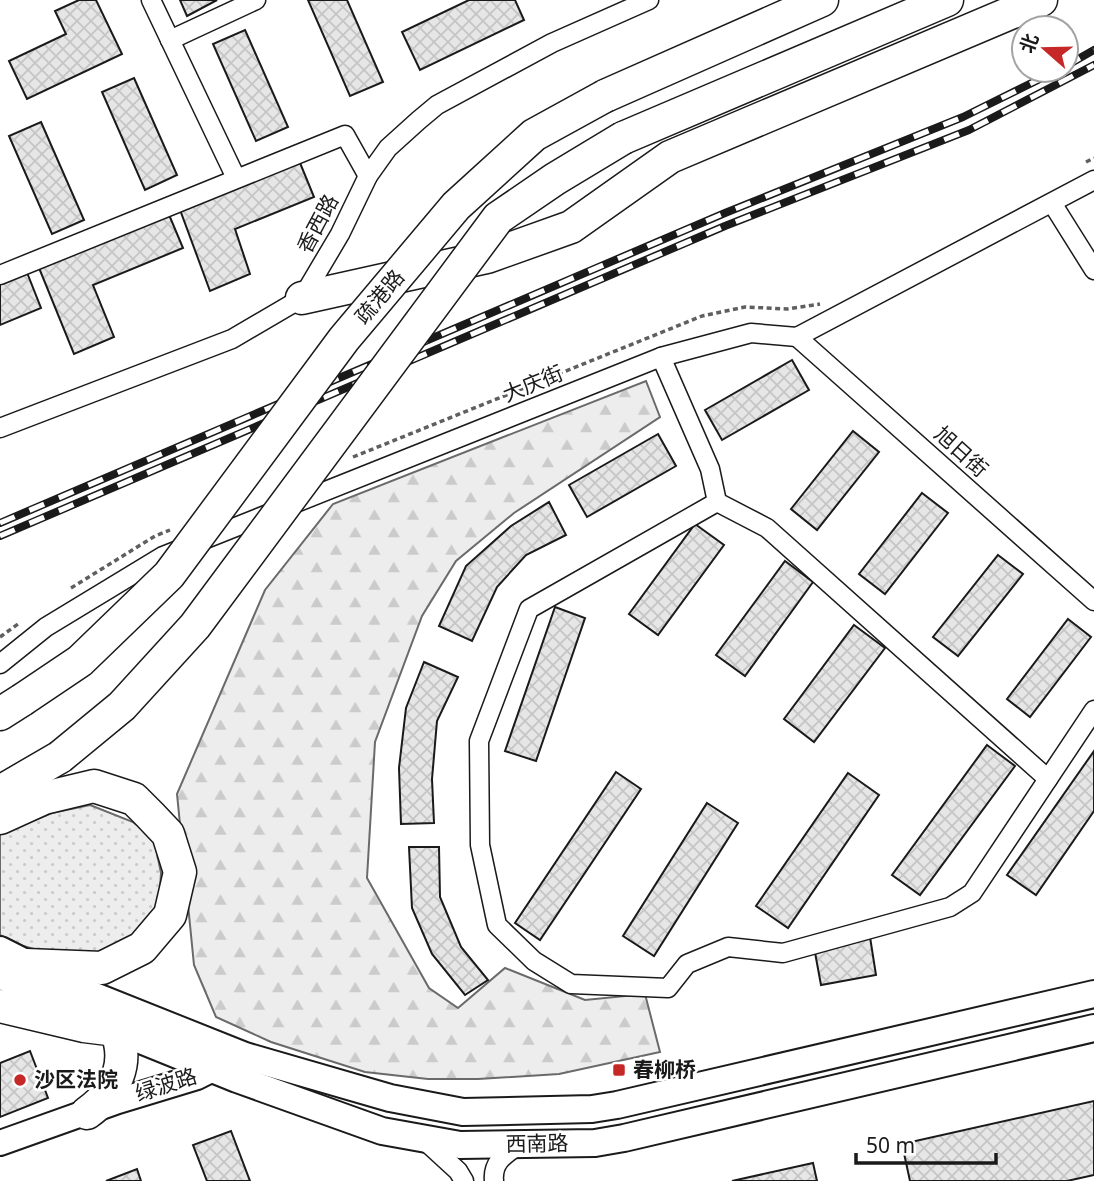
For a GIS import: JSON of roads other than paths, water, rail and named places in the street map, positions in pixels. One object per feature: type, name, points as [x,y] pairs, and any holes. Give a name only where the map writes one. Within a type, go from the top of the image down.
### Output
[{"type":"highway","name":"疏港路","points":[[7,708],[80,661],[169,575],[344,339],[456,206],[534,135],[604,96],[822,0]]},
{"type":"highway","points":[[0,792],[60,757],[122,706],[195,626],[498,218],[622,138],[947,0]]},
{"type":"highway","points":[[302,298],[488,257],[571,228],[670,157],[1041,0]]},
{"type":"highway","points":[[0,783],[60,757]]},
{"type":"highway","points":[[0,818],[44,797],[94,786],[134,799],[168,834],[180,872],[170,915],[142,948],[103,968],[9,963]]},
{"type":"highway","points":[[0,1006],[84,1026],[116,1030],[121,1041],[122,1054],[117,1081],[100,1103],[87,1113]]},
{"type":"main road","name":"西南路","points":[[9,963],[245,1056],[390,1098],[463,1112],[592,1109],[617,1105],[1094,994]]},
{"type":"main road","name":"西南路","points":[[9,963],[116,1030],[382,1131],[460,1145],[595,1143],[624,1138],[1094,1028]]},
{"type":"main road","points":[[999,1050],[1074,1050],[1094,1047]]},
{"type":"street","points":[[151,0],[236,178]]},
{"type":"street","points":[[170,40],[256,0]]},
{"type":"street","name":"香西路","points":[[0,428],[232,339],[302,298],[340,234],[368,176],[388,148],[437,105],[552,43],[649,0]]},
{"type":"street","points":[[0,275],[345,135],[368,176]]},
{"type":"street","points":[[797,337],[1094,180]]},
{"type":"street","points":[[1052,202],[1094,270]]},
{"type":"street","name":"大庆街","points":[[0,664],[46,627],[163,556],[661,357],[751,333],[797,337]]},
{"type":"street","name":"旭日街","points":[[797,337],[1094,601]]},
{"type":"street","points":[[661,357],[710,469],[717,502]]},
{"type":"street","points":[[717,502],[529,609],[479,741],[480,845],[497,925],[534,961],[571,984],[668,988],[687,964],[728,947],[783,953],[950,907],[972,893],[1094,710]]},
{"type":"street","points":[[717,502],[767,528],[1048,779]]},
{"type":"street","name":"绿波路","points":[[0,1143],[118,1101],[197,1077],[213,1069]]},
{"type":"street","points":[[422,1138],[458,1171],[464,1181]]},
{"type":"street","points":[[494,1181],[500,1158],[520,1144]]},
{"type":"railway","points":[[1080,58],[1094,50]]},
{"type":"railway","points":[[0,536],[725,226],[969,130],[1094,65]]},
{"type":"railway","points":[[0,523],[725,213],[963,117],[1030,84]]},
{"type":"place","name":"春柳桥","points":[[619,1070]]},
{"type":"place","name":"沙区法院","points":[[20,1080]]}]
